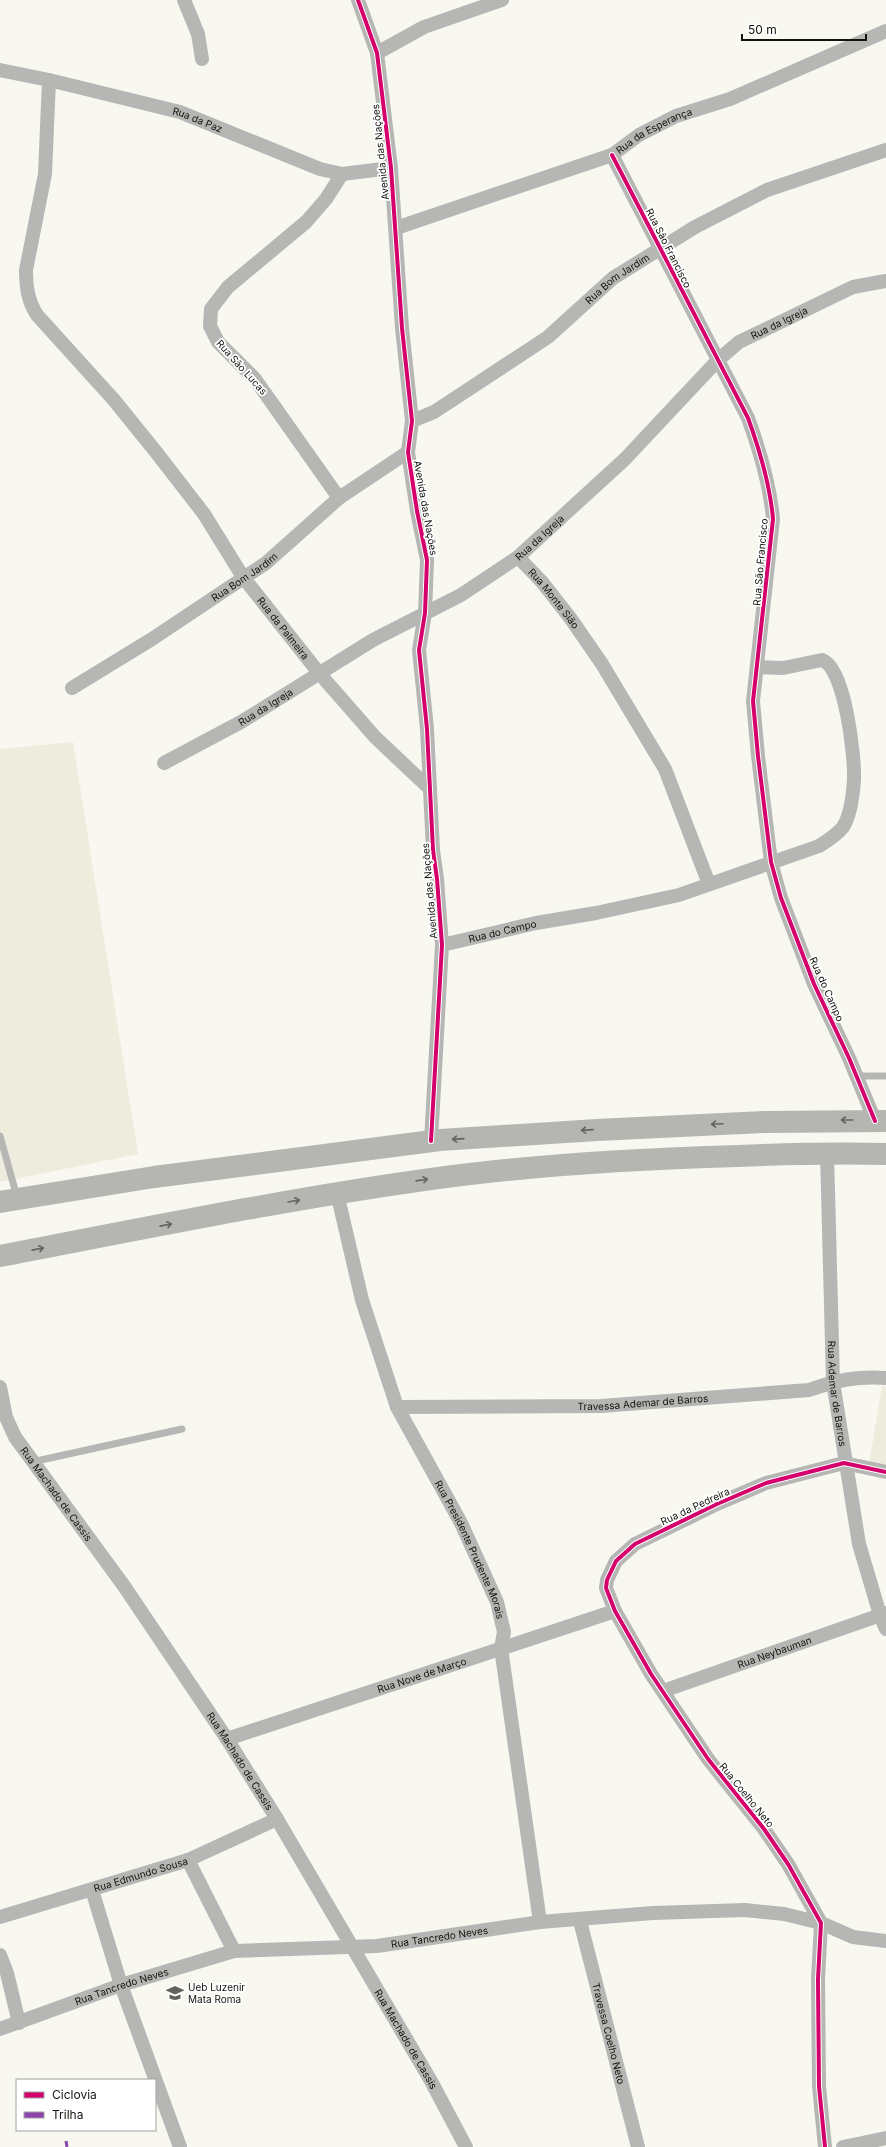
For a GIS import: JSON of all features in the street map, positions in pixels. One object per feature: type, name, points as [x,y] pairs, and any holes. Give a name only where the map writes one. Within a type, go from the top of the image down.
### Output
[{"type":"highway","points":[[9,1201],[154,1177],[431,1142],[597,1130],[758,1122],[880,1121]]},
{"type":"highway","points":[[0,1256],[338,1193],[524,1168],[640,1158],[827,1153],[886,1154]]},
{"type":"street","points":[[184,0],[195,26],[202,59]]},
{"type":"street","name":"Avenida das Nações","points":[[358,0],[377,53],[391,168],[402,328],[412,421],[408,452],[417,511],[427,560],[425,613],[419,650],[430,789],[433,850],[437,879],[442,945],[431,1142]]},
{"type":"street","points":[[377,53],[424,27],[502,0]]},
{"type":"street","name":"Rua da Esperança","points":[[396,228],[612,155],[639,135],[676,116],[730,99],[886,31]]},
{"type":"street","name":"Rua da Paz","points":[[0,70],[50,80],[180,112],[320,169],[342,174],[391,168]]},
{"type":"street","name":"Rua da Palmeira","points":[[50,80],[45,174],[26,270],[26,282],[31,306],[37,315],[114,400],[156,452],[204,514],[243,577],[319,673],[375,737],[430,789]]},
{"type":"street","name":"Rua Bom Jardim","points":[[412,421],[434,412],[548,337],[613,278],[695,227],[768,190],[886,150]]},
{"type":"street","name":"Rua São Francisco","points":[[612,155],[717,361],[748,418],[771,492],[772,532],[754,701],[758,756],[771,862]]},
{"type":"street","name":"Rua São Lucas","points":[[340,498],[256,379],[218,342],[210,326],[211,309],[228,287],[306,222],[326,199],[342,174]]},
{"type":"street","name":"Rua da Igreja","points":[[164,764],[240,722],[372,640],[461,595],[518,558],[625,458],[717,361],[739,342],[754,333],[853,287],[886,281]]},
{"type":"street","name":"Rua Bom Jardim","points":[[72,688],[152,639],[266,563],[290,544],[340,498],[408,452]]},
{"type":"street","name":"Rua Monte Sião","points":[[518,558],[542,582],[587,643],[665,769],[710,884]]},
{"type":"street","name":"Rua do Campo","points":[[442,945],[536,923],[596,913],[679,895],[819,846],[828,841],[843,827],[852,800],[854,762],[848,718],[841,689],[833,668],[830,664],[822,660],[783,668],[758,667]]},
{"type":"street","name":"Rua do Campo","points":[[771,862],[781,898],[814,984],[880,1121]]},
{"type":"street","name":"Rua Ademar de Barros","points":[[827,1153],[833,1382],[844,1463],[859,1544],[883,1614],[886,1628]]},
{"type":"street","name":"Rua Presidente Prudente Morais","points":[[338,1193],[362,1300],[397,1407],[461,1523],[497,1602],[504,1632],[501,1648],[540,1922]]},
{"type":"street","name":"Travessa Ademar de Barros","points":[[397,1407],[601,1406],[802,1391],[860,1376],[886,1378]]},
{"type":"street","name":"Rua Machado de Cassis","points":[[0,1386],[3,1417],[15,1437],[124,1586],[227,1739],[277,1819],[431,2081],[466,2147]]},
{"type":"street","name":"Rua da Pedreira","points":[[615,1611],[606,1588],[609,1573],[616,1561],[635,1544],[717,1504],[766,1483],[844,1463],[886,1472]]},
{"type":"street","name":"Rua Nove de Março","points":[[227,1739],[615,1611]]},
{"type":"street","name":"Rua Coelho Neto","points":[[615,1611],[663,1691],[708,1759],[764,1829],[788,1864],[821,1923]]},
{"type":"street","name":"Rua Neybauman","points":[[663,1691],[883,1614]]},
{"type":"street","name":"Rua Edmundo Sousa","points":[[0,1917],[188,1860],[277,1819]]},
{"type":"street","points":[[188,1860],[234,1951]]},
{"type":"street","points":[[92,1890],[121,1985],[155,2079]]},
{"type":"street","name":"Rua Tancredo Neves","points":[[0,2029],[121,1985],[234,1951],[352,1948],[465,1935],[540,1922],[580,1921],[654,1913],[745,1910],[784,1914],[821,1923],[853,1936],[886,1941]]},
{"type":"street","name":"Travessa Coelho Neto","points":[[580,1921],[638,2147]]},
{"type":"street","points":[[821,1923],[818,1979],[819,2086],[825,2147]]},
{"type":"street","points":[[0,1955],[7,1973],[19,2023]]},
{"type":"street","points":[[156,2081],[180,2147]]},
{"type":"street","points":[[843,2147],[886,2138]]},
{"type":"lane","points":[[857,1076],[886,1076]]},
{"type":"lane","points":[[0,1136],[9,1201]]},
{"type":"lane","points":[[32,1462],[182,1429]]},
{"type":"shaded area","points":[[73,742],[138,1154],[0,1182],[0,749]]},
{"type":"shaded area","points":[[882,1386],[886,1387],[886,1466],[869,1464]]},
{"type":"marked path","points":[[66,2141],[67,2147]]},
{"type":"cycle path","points":[[358,0],[377,53],[391,168],[402,328],[412,421],[408,452],[417,511],[427,560],[425,613],[419,650],[427,729],[433,850],[437,879],[442,945],[431,1141]]},
{"type":"cycle path","points":[[612,155],[748,418],[764,468],[770,493],[773,519],[753,701],[771,862],[781,898],[814,984],[849,1058],[875,1121]]},
{"type":"cycle path","points":[[825,2147],[819,2086],[818,1979],[821,1923],[788,1864],[764,1829],[708,1759],[651,1674],[615,1611],[606,1588],[607,1580],[616,1561],[635,1544],[717,1504],[766,1483],[844,1463],[886,1472]]},
{"type":"place","name":"Ueb Luzenir Mata Roma","points":[[175,1993]]}]
